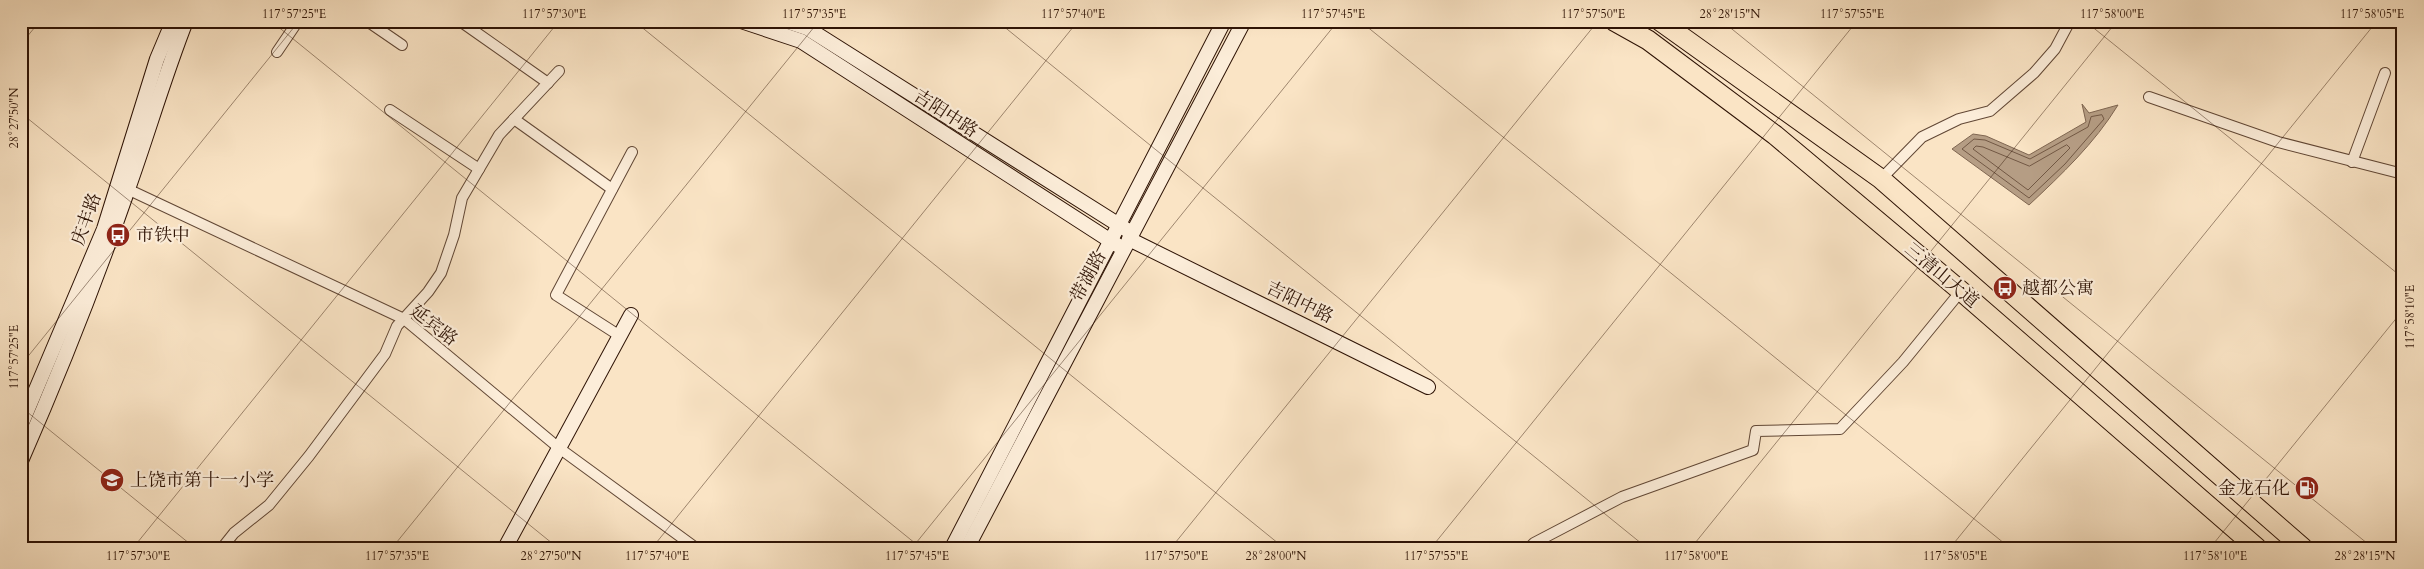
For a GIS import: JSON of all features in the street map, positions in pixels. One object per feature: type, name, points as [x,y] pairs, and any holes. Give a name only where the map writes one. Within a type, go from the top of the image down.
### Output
[{"type":"highway","name":"三清山大道","points":[[1614,21],[1648,40],[1775,135],[1961,291],[2257,548]]},
{"type":"highway","name":"三清山大道","points":[[1660,21],[1881,179],[2303,548]]},
{"type":"main road","name":"庆丰路","points":[[21,425],[123,187],[157,59],[173,21]]},
{"type":"main road","points":[[21,461],[43,411],[123,187],[186,21]]},
{"type":"main road","name":"吉阳中路","points":[[742,21],[801,41],[1110,242],[1128,240]]},
{"type":"main road","name":"吉阳中路","points":[[786,21],[807,28],[1119,226],[1128,240],[1428,387]]},
{"type":"main road","name":"带湖路","points":[[952,548],[1224,21]]},
{"type":"main road","name":"带湖路","points":[[968,548],[1244,21]]},
{"type":"main road","points":[[506,548],[631,315]]},
{"type":"street","points":[[277,52],[298,21]]},
{"type":"street","points":[[367,21],[402,45]]},
{"type":"street","points":[[460,21],[548,83]]},
{"type":"street","points":[[1881,179],[1922,137],[1959,119],[1990,111],[2034,73],[2055,49],[2070,21]]},
{"type":"street","points":[[222,548],[234,533],[269,504],[309,456],[385,354],[397,326],[428,292],[441,272],[454,235],[462,198],[499,135],[558,71]]},
{"type":"street","points":[[2352,162],[2385,74]]},
{"type":"street","points":[[2149,97],[2278,142],[2403,174]]},
{"type":"street","points":[[390,110],[479,169]]},
{"type":"street","points":[[514,119],[612,189]]},
{"type":"street","points":[[620,336],[556,295],[632,152]]},
{"type":"street","name":"延宾路","points":[[123,187],[404,319],[559,448],[696,548]]},
{"type":"street","points":[[1529,548],[1534,543],[1622,497],[1752,450],[1756,431],[1840,429],[1903,362],[1961,291]]},
{"type":"water","points":[[2082,104],[2089,113],[2118,105],[2088,145],[2029,205],[1952,149],[1973,134],[1986,136],[2029,155],[2086,122]]},
{"type":"place","name":"市铁中","points":[[118,235]]},
{"type":"place","name":"越都公寓","points":[[2005,288]]},
{"type":"place","name":"上饶市第十一小学","points":[[112,480]]},
{"type":"place","name":"金龙石化","points":[[2307,488]]}]
